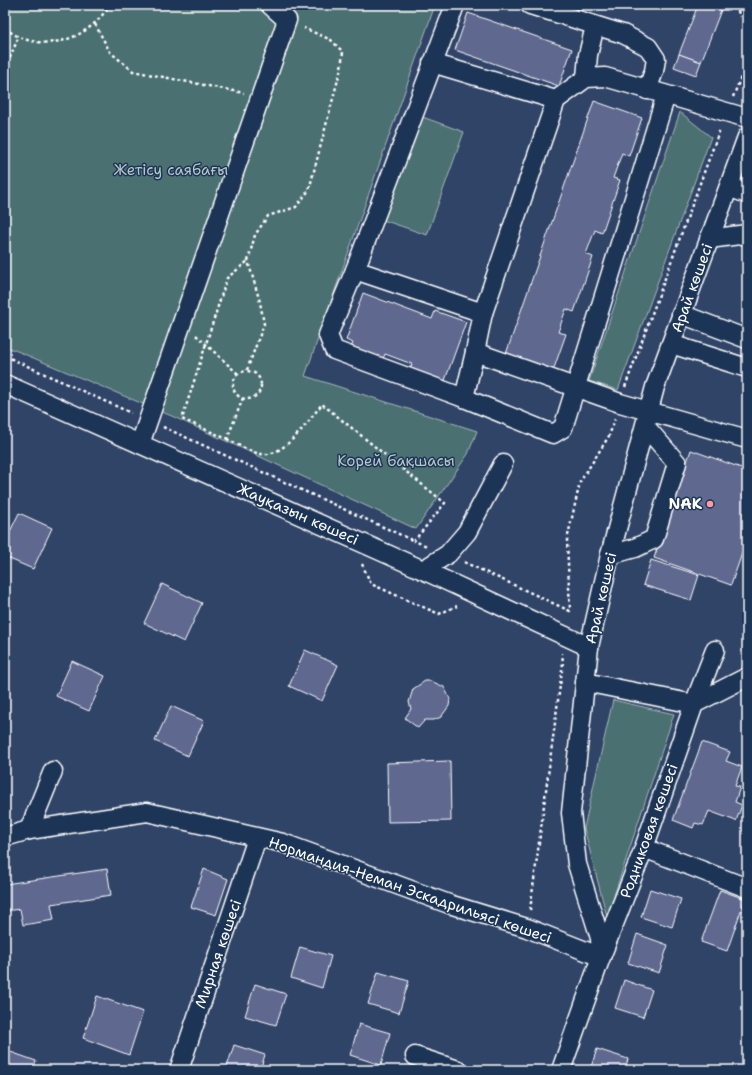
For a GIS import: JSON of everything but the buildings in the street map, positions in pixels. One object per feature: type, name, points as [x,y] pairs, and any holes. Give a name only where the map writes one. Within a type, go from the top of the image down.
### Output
[{"type":"street","points":[[140,444],[287,20],[270,5]]},
{"type":"street","points":[[455,5],[355,270],[328,335],[334,350],[464,398],[553,434],[563,428],[666,95]]},
{"type":"street","points":[[530,5],[623,34],[648,47],[656,59],[648,90]]},
{"type":"street","points":[[586,78],[588,55],[595,26]]},
{"type":"street","points":[[432,63],[556,100]]},
{"type":"street","points":[[464,398],[475,352],[482,312],[556,100],[586,78],[605,78],[727,111],[747,118]]},
{"type":"street","name":"Арай көшесі","points":[[561,1070],[601,957],[600,938],[577,864],[571,813],[589,647],[610,555],[646,418],[681,314],[747,137]]},
{"type":"street","points":[[729,187],[747,194]]},
{"type":"street","points":[[709,240],[747,234]]},
{"type":"street","points":[[355,270],[482,312]]},
{"type":"street","points":[[681,314],[747,339]]},
{"type":"street","points":[[671,344],[747,368]]},
{"type":"street","points":[[475,352],[576,389],[620,403],[646,418],[747,439]]},
{"type":"street","name":"Жауқазын көшесі","points":[[5,384],[423,570],[589,647]]},
{"type":"street","points":[[610,555],[635,548],[654,539],[677,463],[646,418]]},
{"type":"street","points":[[423,570],[448,554],[467,532],[503,464]]},
{"type":"street","name":"Родниковая көшесі","points":[[601,957],[644,848],[694,704],[715,650]]},
{"type":"street","points":[[585,682],[694,704],[747,677]]},
{"type":"street","points":[[29,830],[53,771]]},
{"type":"street","name":"Нормандия-Неман Эскадрильясі көшесі","points":[[5,837],[29,830],[147,812],[227,829],[257,838],[283,843],[449,904],[527,928],[601,957]]},
{"type":"street","name":"Мирная көшесі","points":[[179,1070],[257,838]]},
{"type":"street","points":[[644,848],[747,888]]},
{"type":"street","points":[[415,1056],[458,1070]]},
{"type":"path","points":[[5,28],[19,36],[38,42],[59,42],[72,38],[95,24],[109,5]]},
{"type":"path","points":[[736,5],[740,17]]},
{"type":"path","points":[[247,370],[264,324],[260,302],[248,261],[255,235],[268,216],[296,207],[309,190],[341,68],[343,52],[331,40],[287,20]]},
{"type":"path","points":[[95,24],[110,52],[134,71],[260,96]]},
{"type":"path","points":[[5,69],[19,36]]},
{"type":"path","points":[[5,356],[414,541],[448,554],[570,611],[567,540],[580,482],[609,436],[727,111],[747,62]]},
{"type":"path","points":[[248,261],[227,278],[182,419],[262,454],[277,451],[298,434],[322,404],[445,502],[414,541]]},
{"type":"path","points":[[206,343],[238,374]]},
{"type":"path","points":[[247,370],[256,373],[259,376],[262,385],[256,396],[247,399],[238,396],[233,388],[234,378],[238,374],[247,370]]},
{"type":"path","points":[[227,439],[243,398]]},
{"type":"path","points":[[356,562],[364,565],[371,584],[439,614],[460,605]]},
{"type":"path","points":[[527,928],[563,662],[562,651]]},
{"type":"green space","name":"Жетісу саябағы","points":[[5,5],[435,5],[305,376],[477,431],[468,454],[416,529],[174,417],[5,346]]},
{"type":"green space","points":[[680,112],[711,137],[618,390],[589,381]]},
{"type":"green space","points":[[417,115],[464,132],[427,235],[380,219]]},
{"type":"green space","points":[[613,700],[674,714],[607,917],[584,828]]},
{"type":"place","name":"NAK","points":[[710,504]]},
{"type":"park label","name":"Корей бақшасы","points":[[396,461]]}]
